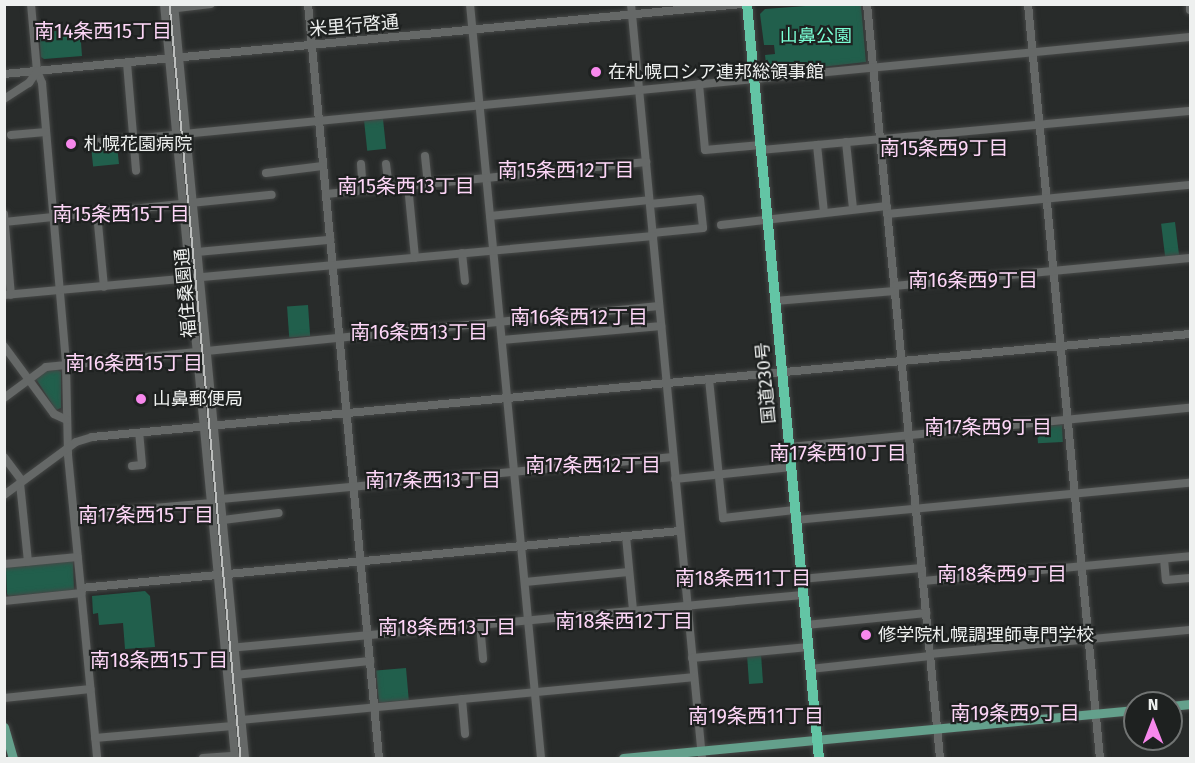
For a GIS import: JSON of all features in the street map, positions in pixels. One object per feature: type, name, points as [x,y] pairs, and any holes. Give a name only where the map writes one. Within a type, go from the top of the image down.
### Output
[{"type":"highway","name":"国道230号","points":[[747,4],[819,759]]},
{"type":"main road","points":[[622,759],[701,755],[817,741],[1123,711]]},
{"type":"main road","points":[[4,727],[14,759]]},
{"type":"street","points":[[31,4],[37,71],[42,83],[66,365],[68,448],[97,759]]},
{"type":"street","points":[[164,7],[211,4]]},
{"type":"street","points":[[308,4],[379,759]]},
{"type":"street","points":[[470,4],[541,759]]},
{"type":"street","points":[[631,4],[701,755]]},
{"type":"street","name":"米里行啓通","points":[[4,74],[632,15],[670,8],[742,4]]},
{"type":"street","points":[[867,4],[940,759]]},
{"type":"street","points":[[1028,4],[1100,759]]},
{"type":"street","points":[[1190,4],[1191,10]]},
{"type":"street","name":"福住桑園通","points":[[174,6],[245,759]]},
{"type":"street","name":"福住桑園通","points":[[164,7],[235,757]]},
{"type":"street","points":[[90,143],[1191,37]]},
{"type":"street","points":[[127,63],[136,171]]},
{"type":"street","points":[[4,99],[29,83],[37,71]]},
{"type":"street","points":[[699,84],[705,150],[817,145],[1191,111]]},
{"type":"street","points":[[11,135],[46,132]]},
{"type":"street","points":[[846,142],[854,209]]},
{"type":"street","points":[[817,145],[824,213]]},
{"type":"street","points":[[425,156],[428,183]]},
{"type":"street","points":[[326,194],[646,162]]},
{"type":"street","points":[[361,164],[363,190]]},
{"type":"street","points":[[386,164],[388,187]]},
{"type":"street","points":[[266,173],[323,166]]},
{"type":"street","points":[[408,185],[415,258]]},
{"type":"street","points":[[721,225],[854,209],[887,210],[1191,185]]},
{"type":"street","points":[[5,222],[272,195]]},
{"type":"street","points":[[4,214],[8,295],[415,258],[702,228],[700,199],[490,216]]},
{"type":"street","points":[[97,213],[104,286]]},
{"type":"street","points":[[197,252],[330,240]]},
{"type":"street","points":[[462,253],[465,281]]},
{"type":"street","points":[[775,301],[1191,258]]},
{"type":"street","points":[[4,398],[46,367],[659,306]]},
{"type":"street","points":[[502,340],[661,326]]},
{"type":"street","points":[[4,495],[85,438],[1191,334]]},
{"type":"street","points":[[4,346],[54,414],[67,420]]},
{"type":"street","points":[[709,379],[723,518],[916,509],[1191,483]]},
{"type":"street","points":[[789,447],[1191,408]]},
{"type":"street","points":[[132,466],[142,465],[139,433]]},
{"type":"street","points":[[4,457],[21,482],[28,562]]},
{"type":"street","points":[[220,499],[673,457]]},
{"type":"street","points":[[675,479],[791,467]]},
{"type":"street","points":[[74,515],[211,503]]},
{"type":"street","points":[[223,520],[279,513]]},
{"type":"street","points":[[4,601],[218,574],[680,531]]},
{"type":"street","points":[[626,536],[633,610]]},
{"type":"street","points":[[4,564],[78,556]]},
{"type":"street","points":[[923,582],[1191,556]]},
{"type":"street","points":[[1164,559],[1166,580],[1191,578]]},
{"type":"street","points":[[801,579],[921,568]]},
{"type":"street","points":[[525,582],[629,572]]},
{"type":"street","points":[[225,648],[803,595]]},
{"type":"street","points":[[806,625],[926,613]]},
{"type":"street","points":[[480,624],[483,659]]},
{"type":"street","points":[[810,669],[1191,630]]},
{"type":"street","points":[[692,658],[808,647]]},
{"type":"street","points":[[227,676],[370,661]]},
{"type":"street","points":[[95,738],[232,726],[241,720],[694,677]]},
{"type":"street","points":[[4,698],[91,689]]},
{"type":"street","points":[[462,699],[465,734]]},
{"type":"street","points":[[203,759],[235,757]]},
{"type":"green space","name":"山鼻公園","points":[[861,5],[866,62],[767,73],[765,55],[775,54],[774,45],[764,45],[760,14],[765,9]]},
{"type":"green space","points":[[80,29],[82,56],[44,59],[41,57],[39,32]]},
{"type":"green space","points":[[383,119],[386,149],[367,151],[364,121]]},
{"type":"green space","points":[[117,145],[119,164],[93,167],[91,148]]},
{"type":"green space","points":[[1175,222],[1179,256],[1165,257],[1161,224]]},
{"type":"green space","points":[[308,305],[310,336],[289,337],[287,306]]},
{"type":"green space","points":[[46,371],[61,372],[61,408],[56,410],[36,379]]},
{"type":"green space","points":[[1062,425],[1063,442],[1038,443],[1037,426]]},
{"type":"green space","points":[[73,561],[74,590],[9,596],[7,594],[6,567]]},
{"type":"green space","points":[[145,591],[150,596],[155,647],[125,649],[123,623],[99,625],[98,613],[93,614],[92,596]]},
{"type":"green space","points":[[761,654],[763,683],[749,684],[747,655]]},
{"type":"green space","points":[[406,668],[409,700],[379,702],[376,671]]},
{"type":"tram line","points":[[170,4],[241,758]]},
{"type":"place","name":"在札幌ロシア連邦総領事館","points":[[596,72]]},
{"type":"place","name":"札幌花園病院","points":[[71,144]]},
{"type":"place","name":"山鼻郵便局","points":[[141,399]]},
{"type":"place","name":"修学院札幌調理師専門学校","points":[[866,635]]},
{"type":"district","name":"南14条西15丁目","points":[[103,31]]},
{"type":"district","name":"南15条西9丁目","points":[[944,148]]},
{"type":"district","name":"南15条西12丁目","points":[[566,170]]},
{"type":"district","name":"南15条西13丁目","points":[[406,186]]},
{"type":"district","name":"南15条西15丁目","points":[[121,214]]},
{"type":"district","name":"南16条西9丁目","points":[[973,280]]},
{"type":"district","name":"南16条西12丁目","points":[[579,317]]},
{"type":"district","name":"南16条西13丁目","points":[[419,332]]},
{"type":"district","name":"南16条西15丁目","points":[[134,363]]},
{"type":"district","name":"南17条西9丁目","points":[[988,427]]},
{"type":"district","name":"南17条西10丁目","points":[[838,453]]},
{"type":"district","name":"南17条西12丁目","points":[[593,465]]},
{"type":"district","name":"南17条西13丁目","points":[[433,480]]},
{"type":"district","name":"南17条西15丁目","points":[[146,515]]},
{"type":"district","name":"南18条西9丁目","points":[[1002,574]]},
{"type":"district","name":"南18条西11丁目","points":[[743,578]]},
{"type":"district","name":"南18条西12丁目","points":[[624,621]]},
{"type":"district","name":"南18条西13丁目","points":[[447,627]]},
{"type":"district","name":"南18条西15丁目","points":[[159,660]]},
{"type":"district","name":"南19条西9丁目","points":[[1015,713]]},
{"type":"district","name":"南19条西11丁目","points":[[756,716]]}]
